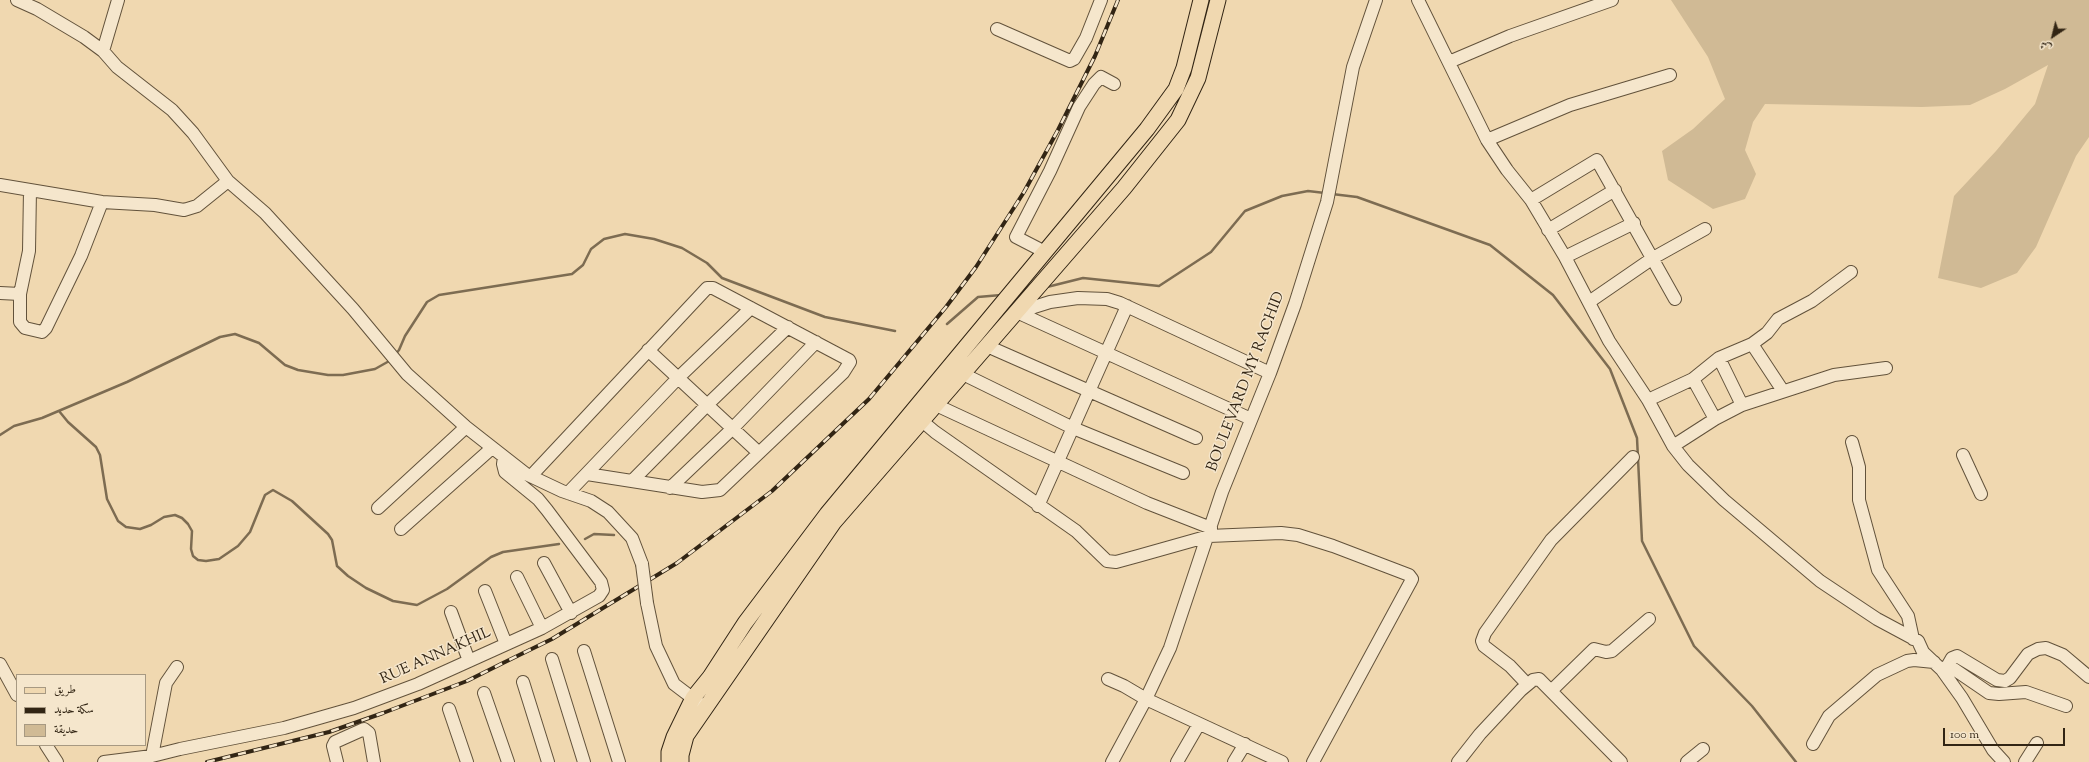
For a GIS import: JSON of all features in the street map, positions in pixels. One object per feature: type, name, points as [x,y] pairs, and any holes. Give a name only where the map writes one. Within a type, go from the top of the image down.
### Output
[{"type":"main road","points":[[669,762],[669,752],[674,737],[693,698],[710,677],[744,623],[827,514],[1147,129],[1176,89],[1184,68],[1201,0]]},
{"type":"main road","points":[[681,762],[681,755],[686,736],[834,522],[987,346],[1020,312],[1124,188],[1178,120],[1198,78],[1218,0]]},
{"type":"street","points":[[17,0],[57,21],[103,51],[117,67],[172,110],[193,133],[228,181],[265,213],[388,350],[400,366],[466,427],[531,476],[568,493],[591,501],[616,519],[632,538],[642,564],[647,603],[656,646],[662,659],[674,684],[705,708]]},
{"type":"street","points":[[103,51],[118,0]]},
{"type":"street","points":[[996,29],[1070,61],[1074,59],[1086,38],[1101,0]]},
{"type":"street","name":"BOULEVARD MY RACHID","points":[[1112,762],[1146,699],[1170,648],[1210,532],[1222,492],[1270,373],[1295,304],[1327,202],[1334,173],[1353,67],[1376,0]]},
{"type":"street","points":[[1418,0],[1487,140],[1507,170],[1531,200],[1565,257],[1608,341],[1648,400],[1673,446],[1688,465],[1724,500],[1820,581],[1918,644],[1941,666],[1962,698],[1993,756],[2004,762]]},
{"type":"street","points":[[1448,62],[1510,36],[1612,0]]},
{"type":"street","points":[[1487,140],[1570,104],[1670,75]]},
{"type":"street","points":[[1045,252],[1016,236],[1050,171],[1079,107],[1094,84],[1101,78],[1114,84]]},
{"type":"street","points":[[1531,200],[1596,160],[1634,223],[1675,299]]},
{"type":"street","points":[[0,185],[102,202],[156,205],[188,210],[197,206],[228,181]]},
{"type":"street","points":[[30,190],[29,251],[20,294],[21,325],[25,328],[44,331],[81,256],[102,202]]},
{"type":"street","points":[[1548,230],[1615,190]]},
{"type":"street","points":[[1565,257],[1634,223]]},
{"type":"street","points":[[1589,302],[1653,258],[1705,229]]},
{"type":"street","points":[[1648,400],[1693,379],[1719,358],[1752,344],[1767,334],[1778,319],[1808,304],[1851,272]]},
{"type":"street","points":[[531,476],[707,288],[714,288],[849,360],[850,365],[720,490],[702,492],[587,474]]},
{"type":"street","points":[[0,293],[20,294]]},
{"type":"street","points":[[1020,312],[1040,304],[1078,298],[1107,299],[1127,306],[1270,373]]},
{"type":"street","points":[[1038,506],[1059,461],[1088,390],[1127,306]]},
{"type":"street","points":[[568,493],[678,378],[751,308]]},
{"type":"street","points":[[1020,312],[1251,419]]},
{"type":"street","points":[[633,480],[707,405],[788,327]]},
{"type":"street","points":[[670,488],[732,429],[816,342]]},
{"type":"street","points":[[1752,344],[1783,391]]},
{"type":"street","points":[[987,346],[1196,438]]},
{"type":"street","points":[[648,350],[759,454]]},
{"type":"street","points":[[1719,358],[1742,405]]},
{"type":"street","points":[[1673,446],[1715,419],[1742,405],[1834,375],[1886,368]]},
{"type":"street","points":[[963,374],[1073,428],[1183,473]]},
{"type":"street","points":[[1693,379],[1715,419]]},
{"type":"street","points":[[936,405],[1210,532]]},
{"type":"street","points":[[922,421],[1038,506],[1076,531],[1101,557],[1109,562],[1138,556],[1210,532],[1270,533],[1298,536],[1367,558],[1409,574],[1411,577],[1410,583],[1313,762]]},
{"type":"street","points":[[378,508],[466,427]]},
{"type":"street","points":[[1852,442],[1859,467],[1859,500],[1878,570],[1908,616],[1918,644]]},
{"type":"street","points":[[401,529],[492,448]]},
{"type":"street","points":[[1963,454],[1981,494]]},
{"type":"street","name":"RUE ANNAKHIL","points":[[104,762],[152,756],[284,728],[354,708],[418,684],[542,628],[599,596],[603,592],[603,586],[547,510],[505,472],[503,464],[504,457]]},
{"type":"street","points":[[1527,684],[1510,666],[1484,646],[1482,641],[1488,625],[1527,576],[1551,540],[1633,457]]},
{"type":"street","points":[[544,563],[571,613]]},
{"type":"street","points":[[517,577],[542,628]]},
{"type":"street","points":[[485,591],[506,644]]},
{"type":"street","points":[[450,612],[469,661]]},
{"type":"street","points":[[1551,691],[1594,649],[1606,652],[1612,651],[1649,619]]},
{"type":"street","points":[[1941,666],[1957,656],[1997,680],[2005,681],[2010,678],[2028,654],[2038,649],[2046,648],[2063,655],[2089,676]]},
{"type":"street","points":[[584,651],[619,762]]},
{"type":"street","points":[[552,659],[584,762]]},
{"type":"street","points":[[1813,744],[1829,716],[1877,675],[1907,661],[1914,660],[1941,666],[1989,693],[1999,694],[2026,692],[2066,706]]},
{"type":"street","points":[[0,664],[16,693]]},
{"type":"street","points":[[152,756],[166,683],[178,667]]},
{"type":"street","points":[[1108,679],[1198,724],[1282,762]]},
{"type":"street","points":[[1458,762],[1480,734],[1527,684],[1539,679],[1621,762]]},
{"type":"street","points":[[523,682],[548,762]]},
{"type":"street","points":[[484,692],[508,762]]},
{"type":"street","points":[[449,709],[467,762]]},
{"type":"street","points":[[1177,762],[1198,724]]},
{"type":"street","points":[[337,762],[333,746],[335,742],[364,730],[369,733],[374,762]]},
{"type":"street","points":[[1234,762],[1245,744]]},
{"type":"street","points":[[2025,762],[2037,744]]},
{"type":"street","points":[[47,746],[57,762]]},
{"type":"street","points":[[1688,762],[1703,749]]},
{"type":"green space","points":[[1671,0],[2089,0],[2089,137],[2076,156],[2036,247],[2017,273],[1981,288],[1938,278],[1954,196],[1996,151],[2035,104],[2048,65],[2005,89],[1970,105],[1922,107],[1765,104],[1753,122],[1745,150],[1756,174],[1745,199],[1713,209],[1668,180],[1662,151],[1693,129],[1725,99],[1708,57]]},
{"type":"waterway","points":[[1047,287],[1083,278],[1159,286],[1211,252],[1245,211],[1282,196],[1308,191],[1325,193]]},
{"type":"waterway","points":[[1332,194],[1357,197],[1490,245],[1553,295],[1610,369],[1637,438],[1642,541],[1694,646],[1752,706],[1796,762]]},
{"type":"waterway","points":[[395,355],[399,350],[405,336],[427,302],[439,295],[572,274],[583,265],[591,249],[604,239],[625,234],[654,239],[682,248],[707,263],[722,278],[825,317],[895,331]]},
{"type":"waterway","points":[[947,324],[978,297],[1001,295]]},
{"type":"waterway","points":[[0,435],[14,426],[42,418],[127,382],[220,337],[235,334],[259,343],[285,365],[298,370],[328,375],[343,375],[375,369],[391,360]]},
{"type":"waterway","points":[[59,411],[68,422],[96,447],[100,455],[107,499],[118,521],[126,527],[140,529],[151,525],[164,517],[175,515],[182,518],[192,531],[191,549],[193,556],[198,560],[206,561],[219,559],[238,546],[250,532],[265,495],[273,490],[292,501],[328,534],[332,540],[337,566],[348,576],[366,588],[393,601],[417,605],[447,589],[491,557],[503,552],[559,544]]},
{"type":"waterway","points":[[585,539],[594,534],[614,535]]},
{"type":"railway","points":[[207,762],[329,732],[467,681],[552,639],[677,563],[772,491],[869,399],[946,307],[976,267],[1024,192],[1058,130],[1095,56],[1118,0]]}]
